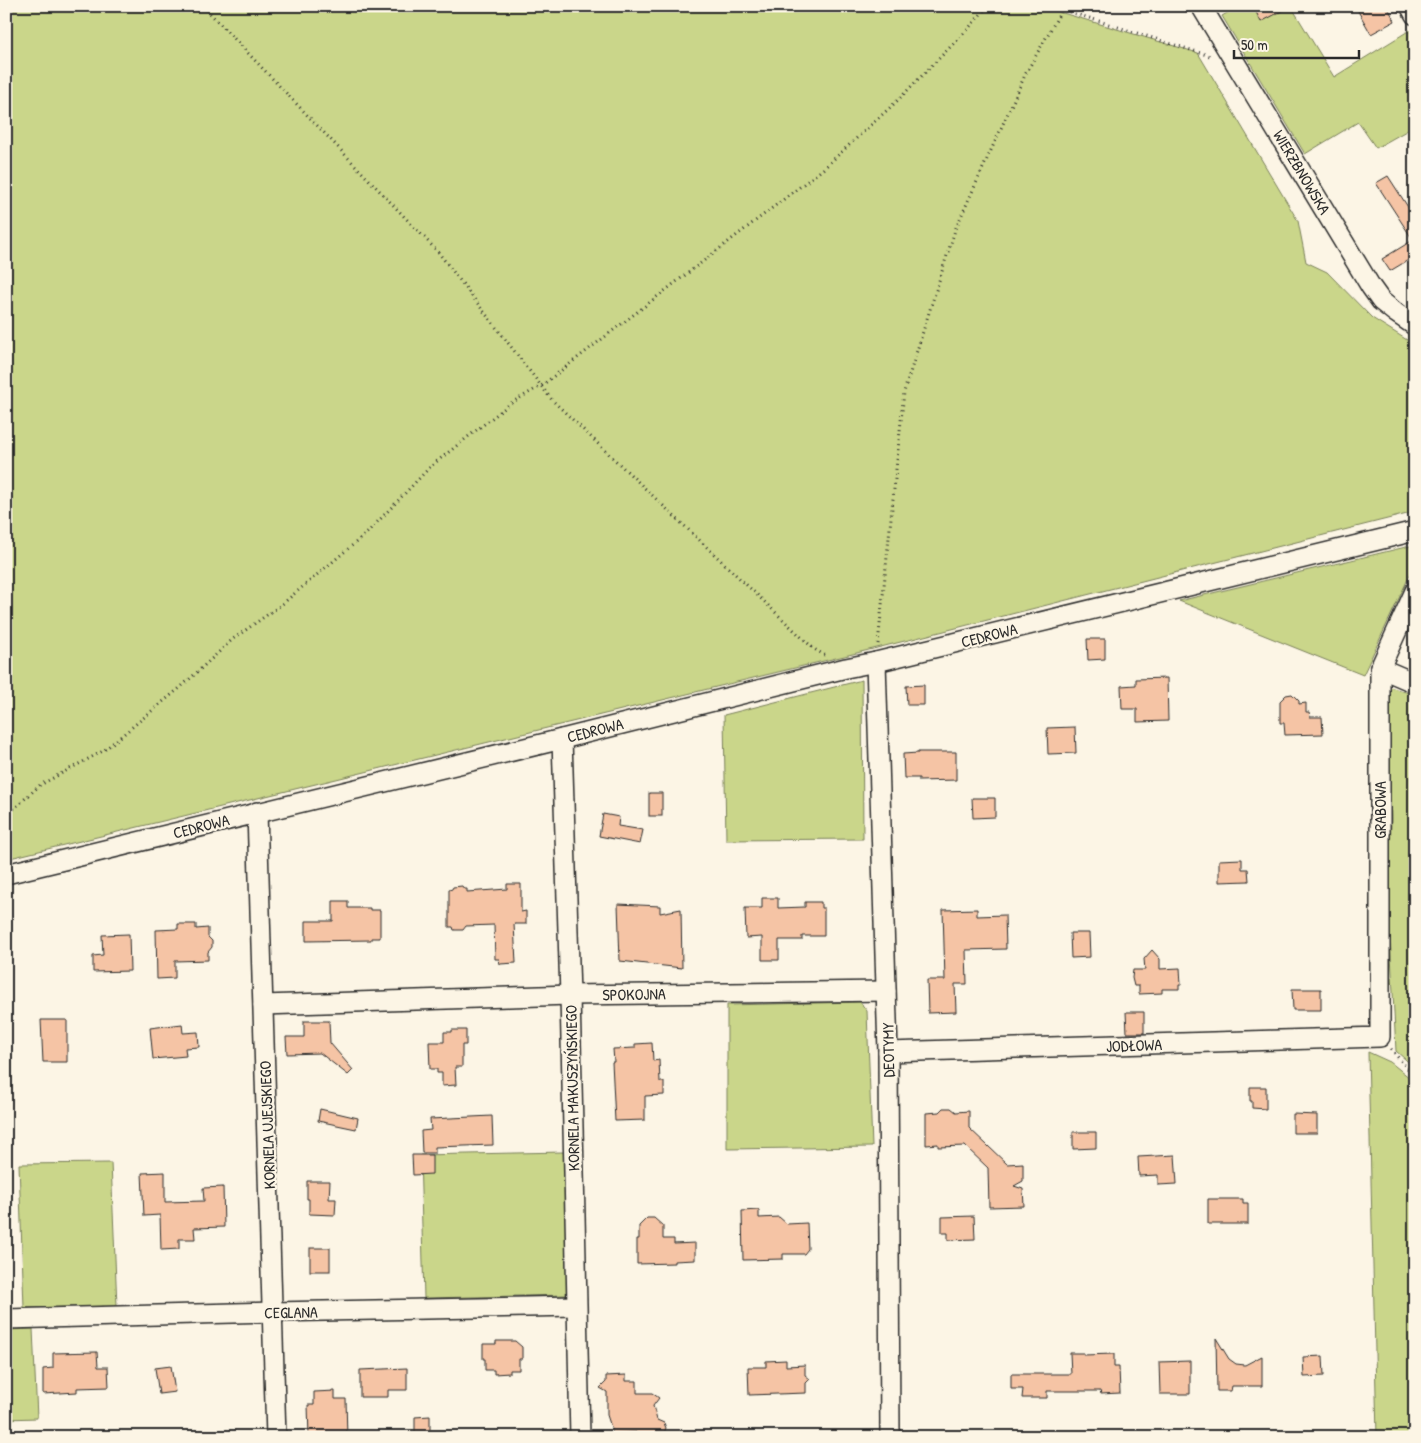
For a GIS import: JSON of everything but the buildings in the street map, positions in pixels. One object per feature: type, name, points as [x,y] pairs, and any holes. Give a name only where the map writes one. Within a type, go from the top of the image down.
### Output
[{"type":"street","name":"WIERZBNOWSKA","points":[[1201,6],[1376,294],[1388,307],[1415,326]]},
{"type":"street","points":[[1410,6],[1415,15]]},
{"type":"street","name":"CEDROWA","points":[[6,874],[1415,531]]},
{"type":"street","name":"GRABOWA","points":[[1380,1038],[1380,668],[1415,591]]},
{"type":"street","name":"DEOTYMY","points":[[876,662],[888,1052],[890,1437]]},
{"type":"street","points":[[1380,668],[1415,683]]},
{"type":"street","name":"KORNELA MAKUSZYŃSKIEGO","points":[[562,739],[580,1437]]},
{"type":"street","name":"KORNELA UJEJSKIEGO","points":[[257,812],[276,1437]]},
{"type":"street","name":"SPOKOJNA","points":[[262,1005],[570,995],[886,991]]},
{"type":"street","name":"JODŁOWA","points":[[888,1052],[1380,1038]]},
{"type":"street","name":"CEGLANA","points":[[6,1319],[576,1306]]},
{"type":"path","points":[[203,6],[438,252],[552,400],[814,649],[846,668]]},
{"type":"path","points":[[6,816],[40,785],[103,751],[181,687],[232,639],[281,605],[367,533],[430,466],[511,403],[541,386],[823,168],[896,102],[988,6]]},
{"type":"path","points":[[1050,6],[1063,8],[1206,54],[1224,63],[1238,67]]},
{"type":"path","points":[[876,662],[904,392],[955,230],[1026,73],[1063,8]]},
{"type":"path","points":[[1380,1038],[1407,1068],[1415,1073]]},
{"type":"green space","points":[[6,6],[1039,6],[1198,53],[1298,221],[1306,262],[1327,272],[1372,318],[1415,345],[1415,512],[869,650],[6,859]]},
{"type":"green space","points":[[1239,6],[1291,6],[1334,77],[1410,30],[1415,39],[1415,126],[1376,148],[1358,122],[1305,154],[1222,16]]},
{"type":"green space","points":[[1410,546],[1415,551],[1415,564],[1363,675],[1179,601]]},
{"type":"green space","points":[[862,680],[863,839],[726,840],[724,715]]},
{"type":"green space","points":[[1387,686],[1415,695],[1415,1068],[1396,1051],[1389,915],[1391,818]]},
{"type":"green space","points":[[860,1002],[867,1011],[872,1147],[727,1149],[727,1005]]},
{"type":"green space","points":[[1368,1052],[1390,1062],[1415,1082],[1415,1437],[1377,1437]]},
{"type":"green space","points":[[564,1152],[567,1295],[424,1298],[420,1155]]},
{"type":"green space","points":[[111,1163],[117,1306],[24,1308],[19,1164]]},
{"type":"green space","points":[[33,1329],[37,1418],[6,1419],[6,1330]]}]
